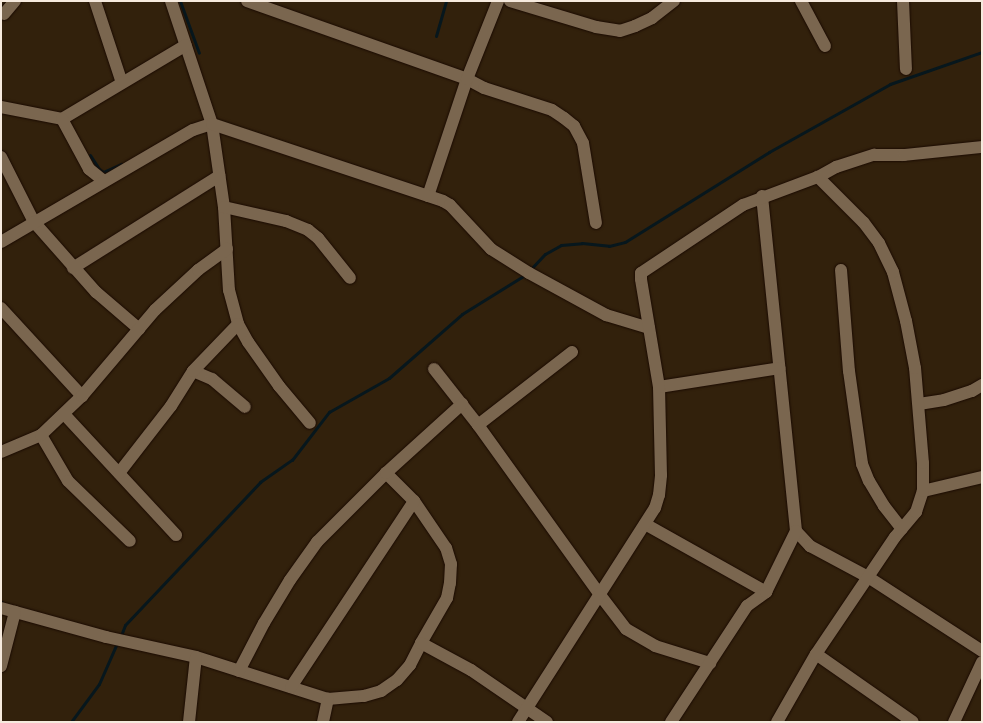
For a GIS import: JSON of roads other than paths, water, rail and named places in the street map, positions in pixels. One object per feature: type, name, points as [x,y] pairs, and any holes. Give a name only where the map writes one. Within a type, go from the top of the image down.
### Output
[{"type":"street","points":[[4,14],[15,1]]},
{"type":"street","points":[[95,1],[122,83]]},
{"type":"street","points":[[171,1],[212,124],[224,207],[229,290],[238,324],[248,342],[279,386],[310,423]]},
{"type":"street","points":[[247,1],[467,78],[484,88],[552,110],[574,126],[583,142],[596,224]]},
{"type":"street","points":[[428,196],[467,78],[498,1]]},
{"type":"street","points":[[510,1],[596,27],[620,31],[652,18],[674,1]]},
{"type":"street","points":[[801,1],[825,46]]},
{"type":"street","points":[[903,1],[906,68]]},
{"type":"street","points":[[1,107],[62,119],[186,45]]},
{"type":"street","points":[[62,119],[89,169],[104,181]]},
{"type":"street","points":[[1,242],[193,130],[212,124],[428,196],[450,205],[491,249],[554,289],[606,315],[649,328]]},
{"type":"street","points":[[518,722],[655,508],[659,495],[661,475],[659,387],[641,279],[642,273],[743,205],[762,196],[818,177],[836,167],[874,155],[904,155],[982,147]]},
{"type":"street","points":[[1,157],[34,222],[73,268],[96,292],[139,329]]},
{"type":"street","points":[[86,192],[89,169]]},
{"type":"street","points":[[73,268],[219,176]]},
{"type":"street","points":[[777,722],[816,654],[868,577],[916,512],[923,491],[918,404],[914,368],[906,321],[893,272],[879,243],[863,222],[818,177]]},
{"type":"street","points":[[672,722],[747,606],[766,592],[796,531],[762,196]]},
{"type":"street","points":[[224,207],[286,220],[308,230],[318,238],[350,278]]},
{"type":"street","points":[[1,452],[41,435],[82,396],[139,329],[180,286],[227,249]]},
{"type":"street","points":[[841,270],[849,371],[862,464],[869,481],[884,506],[902,529]]},
{"type":"street","points":[[1,308],[82,396]]},
{"type":"street","points":[[119,473],[171,406],[193,371],[238,324]]},
{"type":"street","points":[[478,425],[572,352]]},
{"type":"street","points":[[659,387],[780,368]]},
{"type":"street","points":[[434,369],[478,425],[626,629],[655,646],[710,663]]},
{"type":"street","points":[[193,371],[212,379],[245,407]]},
{"type":"street","points":[[918,404],[944,400],[972,391],[982,385]]},
{"type":"street","points":[[239,671],[264,623],[290,580],[318,542],[386,473],[462,404]]},
{"type":"street","points":[[64,414],[176,535]]},
{"type":"street","points":[[41,435],[68,481],[130,541]]},
{"type":"street","points":[[1,608],[106,637],[196,657],[328,699],[364,696],[381,691],[397,680],[410,665],[447,598],[450,583],[451,564],[446,548],[414,501],[386,473]]},
{"type":"street","points":[[923,491],[982,477]]},
{"type":"street","points":[[291,687],[414,501]]},
{"type":"street","points":[[645,524],[766,592]]},
{"type":"street","points":[[796,531],[810,546],[868,577],[982,651]]},
{"type":"street","points":[[1,666],[15,612]]},
{"type":"street","points":[[421,643],[471,670],[547,722]]},
{"type":"street","points":[[816,654],[913,722]]},
{"type":"street","points":[[189,722],[196,657]]},
{"type":"street","points":[[954,722],[982,662]]},
{"type":"street","points":[[323,722],[328,699]]},
{"type":"waterway","points":[[180,1],[199,53]]},
{"type":"waterway","points":[[436,36],[446,1]]},
{"type":"waterway","points":[[529,271],[545,254],[561,245],[582,243],[609,246],[625,242],[769,152],[890,84],[982,52]]},
{"type":"waterway","points":[[90,155],[99,169],[103,172],[121,164]]},
{"type":"waterway","points":[[120,638],[125,625],[260,482],[292,460],[329,412],[389,378],[462,314],[525,275]]},
{"type":"waterway","points":[[71,722],[99,684],[117,643]]}]
